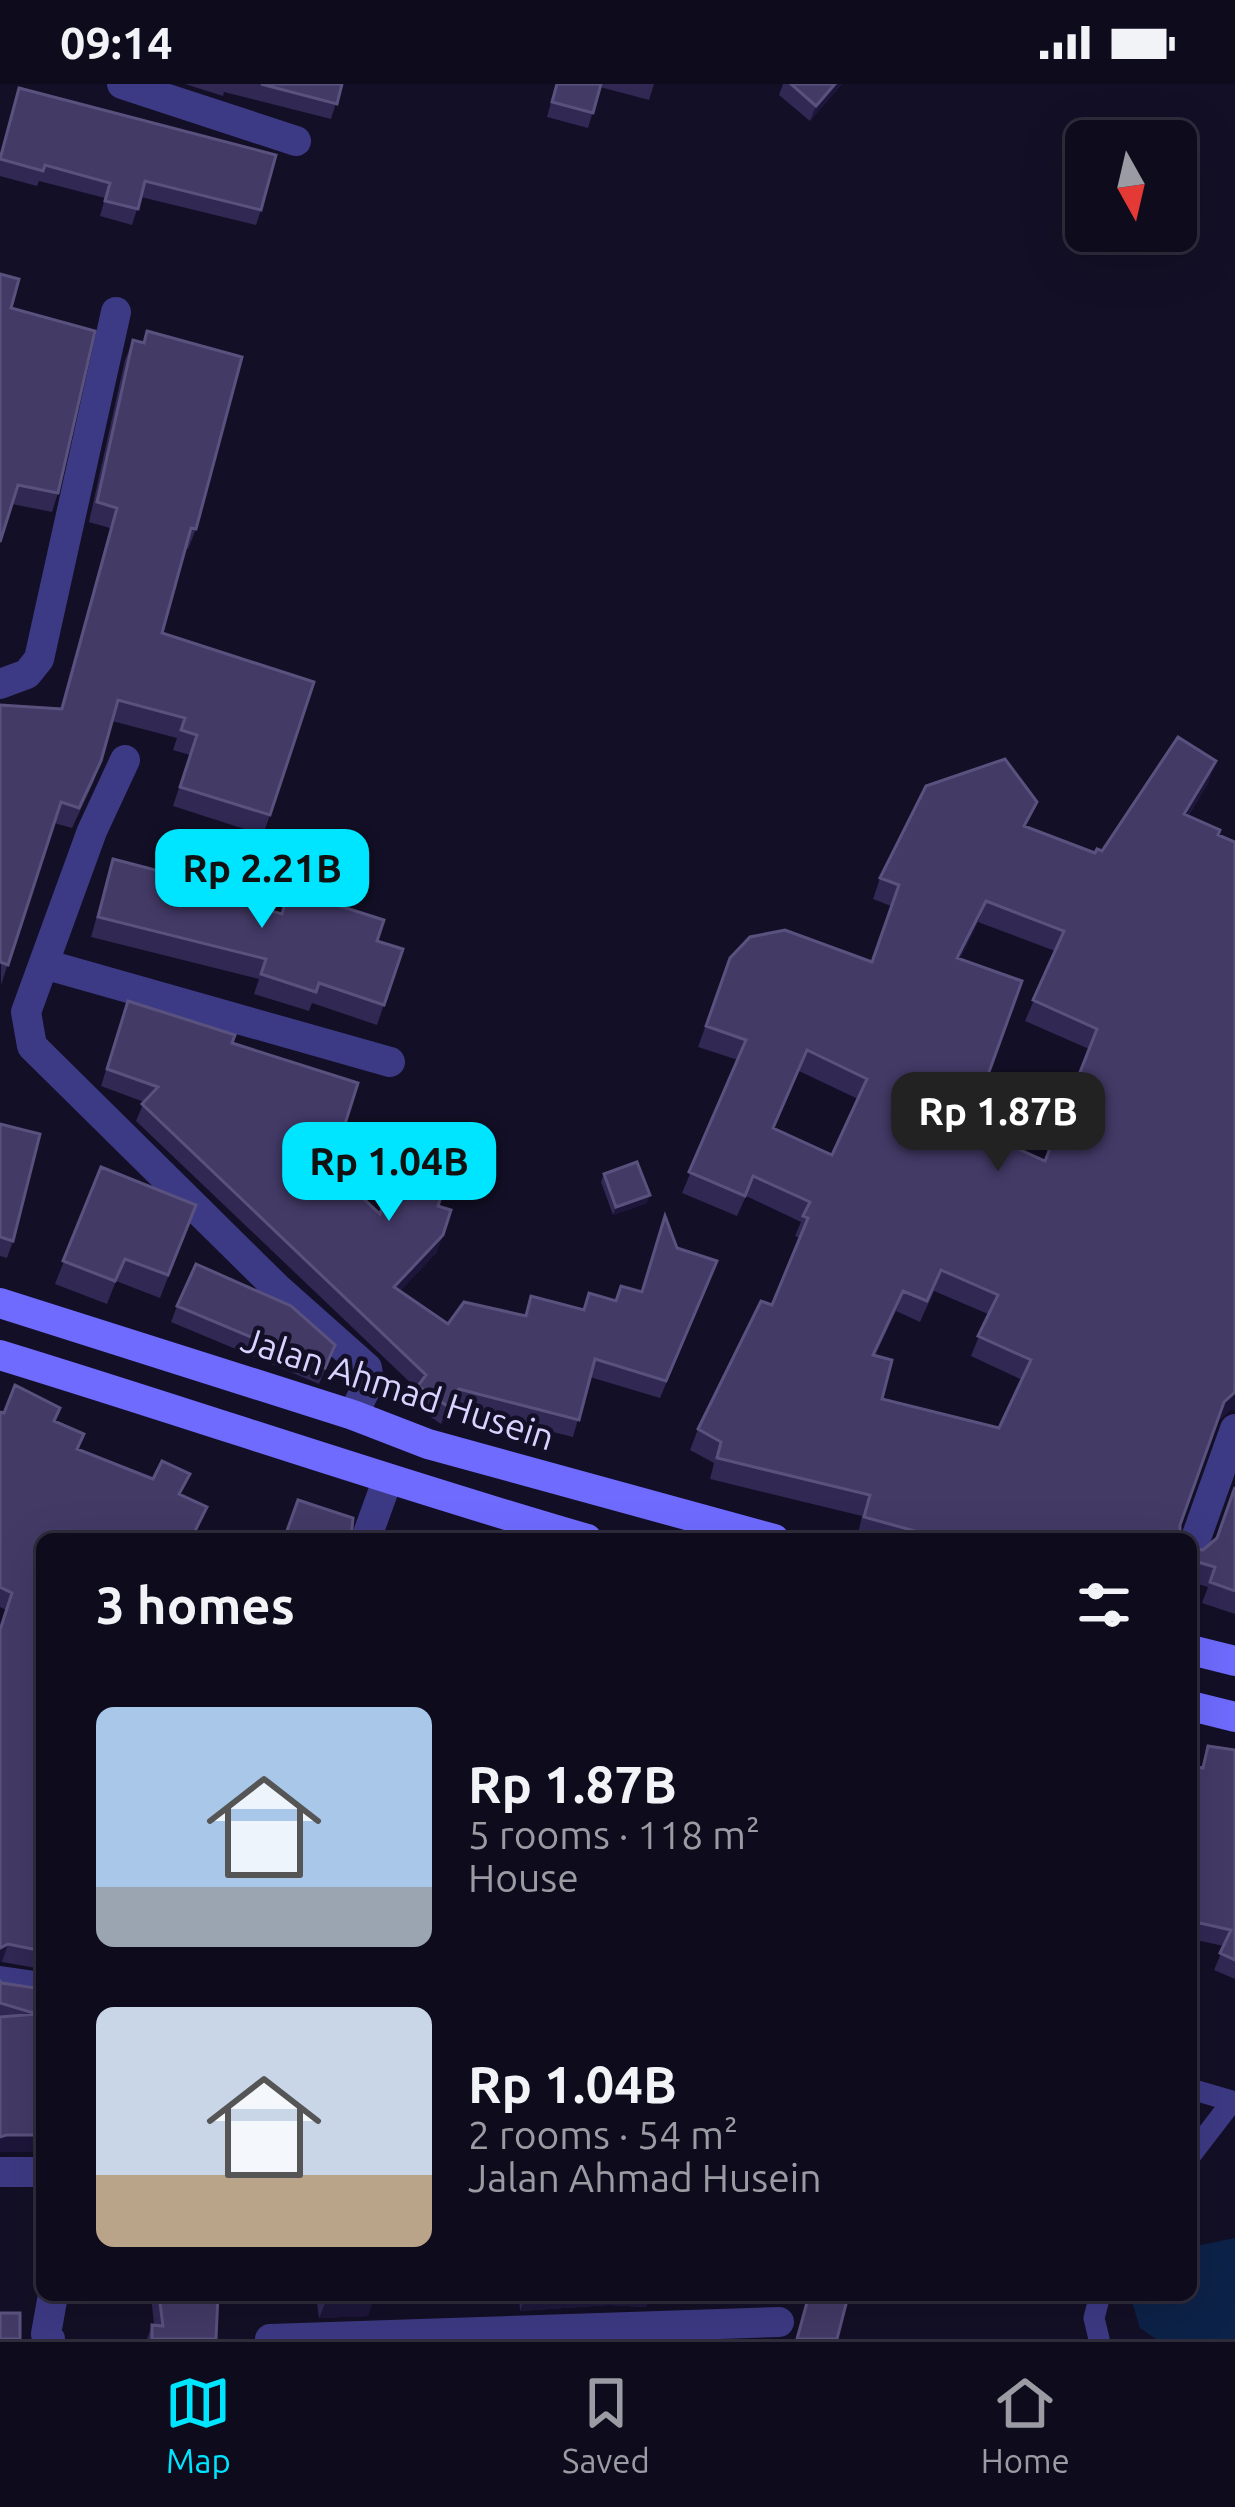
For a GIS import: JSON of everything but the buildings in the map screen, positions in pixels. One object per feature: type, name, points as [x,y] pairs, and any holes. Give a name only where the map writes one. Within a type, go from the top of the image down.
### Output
[{"type":"main road","name":"Jalan Ahmad Husein","points":[[0,1303],[352,1415],[428,1444],[752,1533]]},
{"type":"main road","points":[[0,1355],[232,1426],[387,1481],[566,1533]]},
{"type":"main road","points":[[1197,1659],[1235,1661]]},
{"type":"main road","points":[[1197,1708],[1235,1717]]},
{"type":"street","points":[[122,84],[296,141]]},
{"type":"street","points":[[0,684],[27,674],[39,659],[116,312]]},
{"type":"street","points":[[125,760],[92,831],[26,1012],[32,1046],[277,1288],[367,1368],[370,1382],[352,1415]]},
{"type":"street","points":[[44,964],[390,1062]]},
{"type":"street","points":[[1197,1535],[1235,1429]]},
{"type":"street","points":[[369,1533],[387,1481]]},
{"type":"street","points":[[0,1981],[36,1986]]},
{"type":"street","points":[[0,2172],[36,2172]]},
{"type":"street","points":[[50,2339],[46,2334],[52,2301]]},
{"type":"street","points":[[270,2339],[779,2319]]},
{"type":"lane","points":[[1197,2091],[1233,2103],[1197,2148]]},
{"type":"lane","points":[[1098,2301],[1094,2318],[1099,2339]]},
{"type":"water","points":[[1235,2238],[1235,2339],[1156,2339],[1140,2328],[1132,2301],[1197,2301],[1197,2246]]}]
